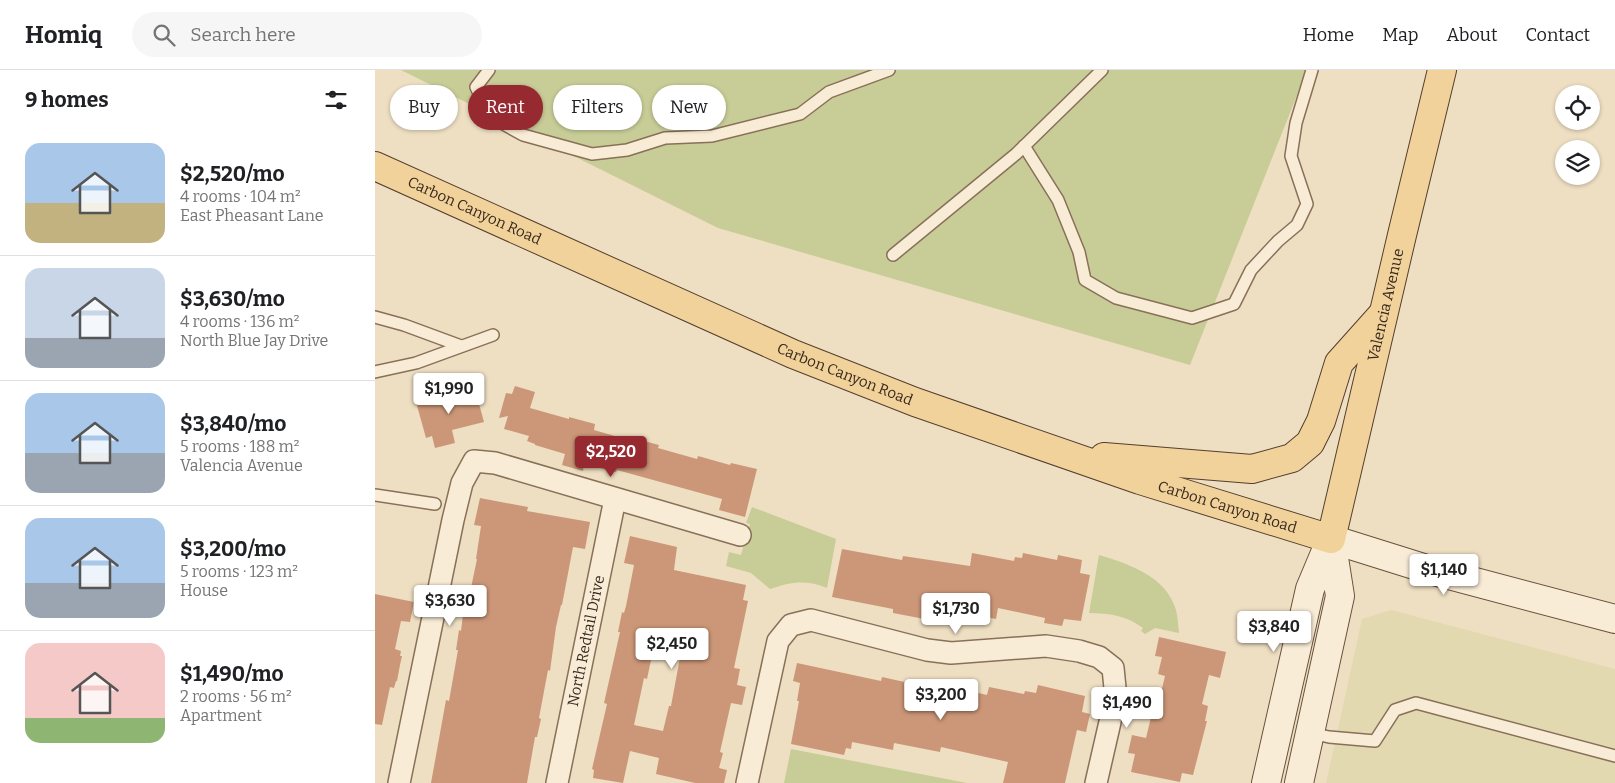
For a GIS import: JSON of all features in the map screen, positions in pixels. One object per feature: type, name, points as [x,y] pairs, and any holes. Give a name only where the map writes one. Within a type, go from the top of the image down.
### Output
[{"type":"main road","name":"Valencia Avenue","points":[[1331,539],[1441,71]]},
{"type":"main road","name":"Carbon Canyon Road","points":[[375,166],[793,354],[915,402],[1141,480],[1331,539]]},
{"type":"main road","points":[[1067,455],[1252,469],[1292,458],[1310,443],[1321,421],[1339,363],[1383,313]]},
{"type":"street","points":[[399,783],[453,520],[462,483],[474,461],[495,463],[740,535]]},
{"type":"street","name":"North Redtail Drive","points":[[557,783],[615,499]]},
{"type":"street","points":[[1331,539],[1430,570],[1615,619]]},
{"type":"street","name":"Valencia Avenue","points":[[1299,783],[1340,596],[1331,539]]},
{"type":"street","name":"Valencia Avenue","points":[[1266,783],[1310,589],[1331,539]]},
{"type":"street","points":[[747,783],[778,641],[791,625],[811,620],[927,650],[951,653],[1046,646],[1079,651],[1099,657],[1113,668],[1115,688],[1110,722],[1096,783]]},
{"type":"lane","points":[[489,70],[476,87],[489,116],[523,135],[592,154],[627,150],[665,138],[712,136],[800,114],[829,92],[889,70]]},
{"type":"lane","points":[[893,255],[1025,146],[1102,70]]},
{"type":"lane","points":[[1025,146],[1057,200],[1079,252],[1085,280],[1116,298],[1192,318],[1235,304],[1251,270],[1278,241],[1297,225],[1307,204],[1291,156],[1296,123],[1312,70]]},
{"type":"lane","points":[[375,317],[404,325],[461,346]]},
{"type":"lane","points":[[375,372],[416,363],[493,335]]},
{"type":"lane","points":[[375,495],[435,504]]},
{"type":"lane","points":[[1311,733],[1329,737],[1375,741],[1395,710],[1416,703],[1615,756]]},
{"type":"shaded area","points":[[1391,610],[1615,669],[1615,783],[1326,783],[1362,619]]},
{"type":"green space","points":[[401,70],[1307,70],[1190,365],[718,228],[521,130],[543,130],[543,85],[468,85],[468,103],[458,98],[458,85],[431,85]]},
{"type":"green space","points":[[752,507],[836,539],[827,588],[812,583],[798,582],[770,589],[751,573],[726,566],[729,552],[741,555],[750,524],[746,523]]},
{"type":"green space","points":[[1099,555],[1134,567],[1164,588],[1176,610],[1179,633],[1155,628],[1145,634],[1141,631],[1143,628],[1124,618],[1089,613]]},
{"type":"green space","points":[[791,749],[967,783],[784,783]]},
{"type":"building","points":[[515,386],[535,392],[530,408],[595,424],[594,430],[632,441],[633,438],[659,445],[658,448],[697,459],[698,456],[730,465],[731,463],[757,469],[745,517],[719,510],[722,499],[617,470],[616,472],[584,464],[583,471],[562,465],[565,454],[535,445],[527,441],[529,436],[504,429],[508,416],[499,418],[506,393],[512,394]]},
{"type":"building","points":[[475,389],[484,422],[452,430],[455,443],[435,448],[432,436],[426,438],[416,402]]},
{"type":"building","points":[[480,498],[528,507],[527,511],[590,522],[585,549],[573,547],[527,783],[431,783],[446,700],[449,701],[458,650],[456,650],[459,630],[461,631],[464,606],[467,607],[477,559],[481,526],[474,525]]},
{"type":"building","points":[[630,536],[677,547],[674,570],[746,585],[743,600],[748,601],[734,668],[740,669],[737,685],[746,687],[742,705],[731,703],[720,752],[723,753],[719,768],[727,770],[724,783],[695,783],[656,774],[659,758],[630,751],[623,783],[593,778],[594,770],[592,769],[607,704],[604,703],[620,632],[618,632],[622,612],[624,613],[626,606],[634,565],[624,563]],"holes":[[[654,646],[681,652],[671,706],[669,706],[663,731],[634,725],[644,678],[647,679]]]},
{"type":"building","points":[[842,549],[902,560],[903,556],[970,566],[972,553],[1014,561],[1015,557],[1022,558],[1023,553],[1057,560],[1058,555],[1082,560],[1080,573],[1090,575],[1081,621],[1064,619],[1062,626],[1044,623],[1045,618],[998,608],[996,619],[979,616],[978,623],[935,617],[935,621],[893,613],[893,609],[832,597]]},
{"type":"building","points":[[375,594],[414,602],[410,622],[401,621],[395,649],[401,651],[400,656],[402,656],[397,681],[394,688],[390,687],[382,725],[375,724]]},
{"type":"building","points":[[1159,637],[1226,652],[1220,678],[1209,675],[1202,704],[1208,706],[1205,721],[1207,721],[1193,775],[1182,773],[1180,782],[1131,772],[1135,754],[1128,753],[1132,735],[1146,738],[1153,709],[1157,710],[1165,676],[1158,674],[1162,657],[1155,656]]},
{"type":"building","points":[[797,663],[881,681],[882,677],[968,696],[970,691],[987,695],[989,687],[1024,694],[1025,691],[1036,693],[1038,685],[1085,696],[1082,712],[1090,714],[1086,732],[1077,730],[1065,783],[1003,783],[1008,762],[941,747],[940,752],[894,743],[893,750],[852,742],[851,749],[846,748],[844,755],[791,744],[799,701],[797,701],[800,683],[793,681]]}]
